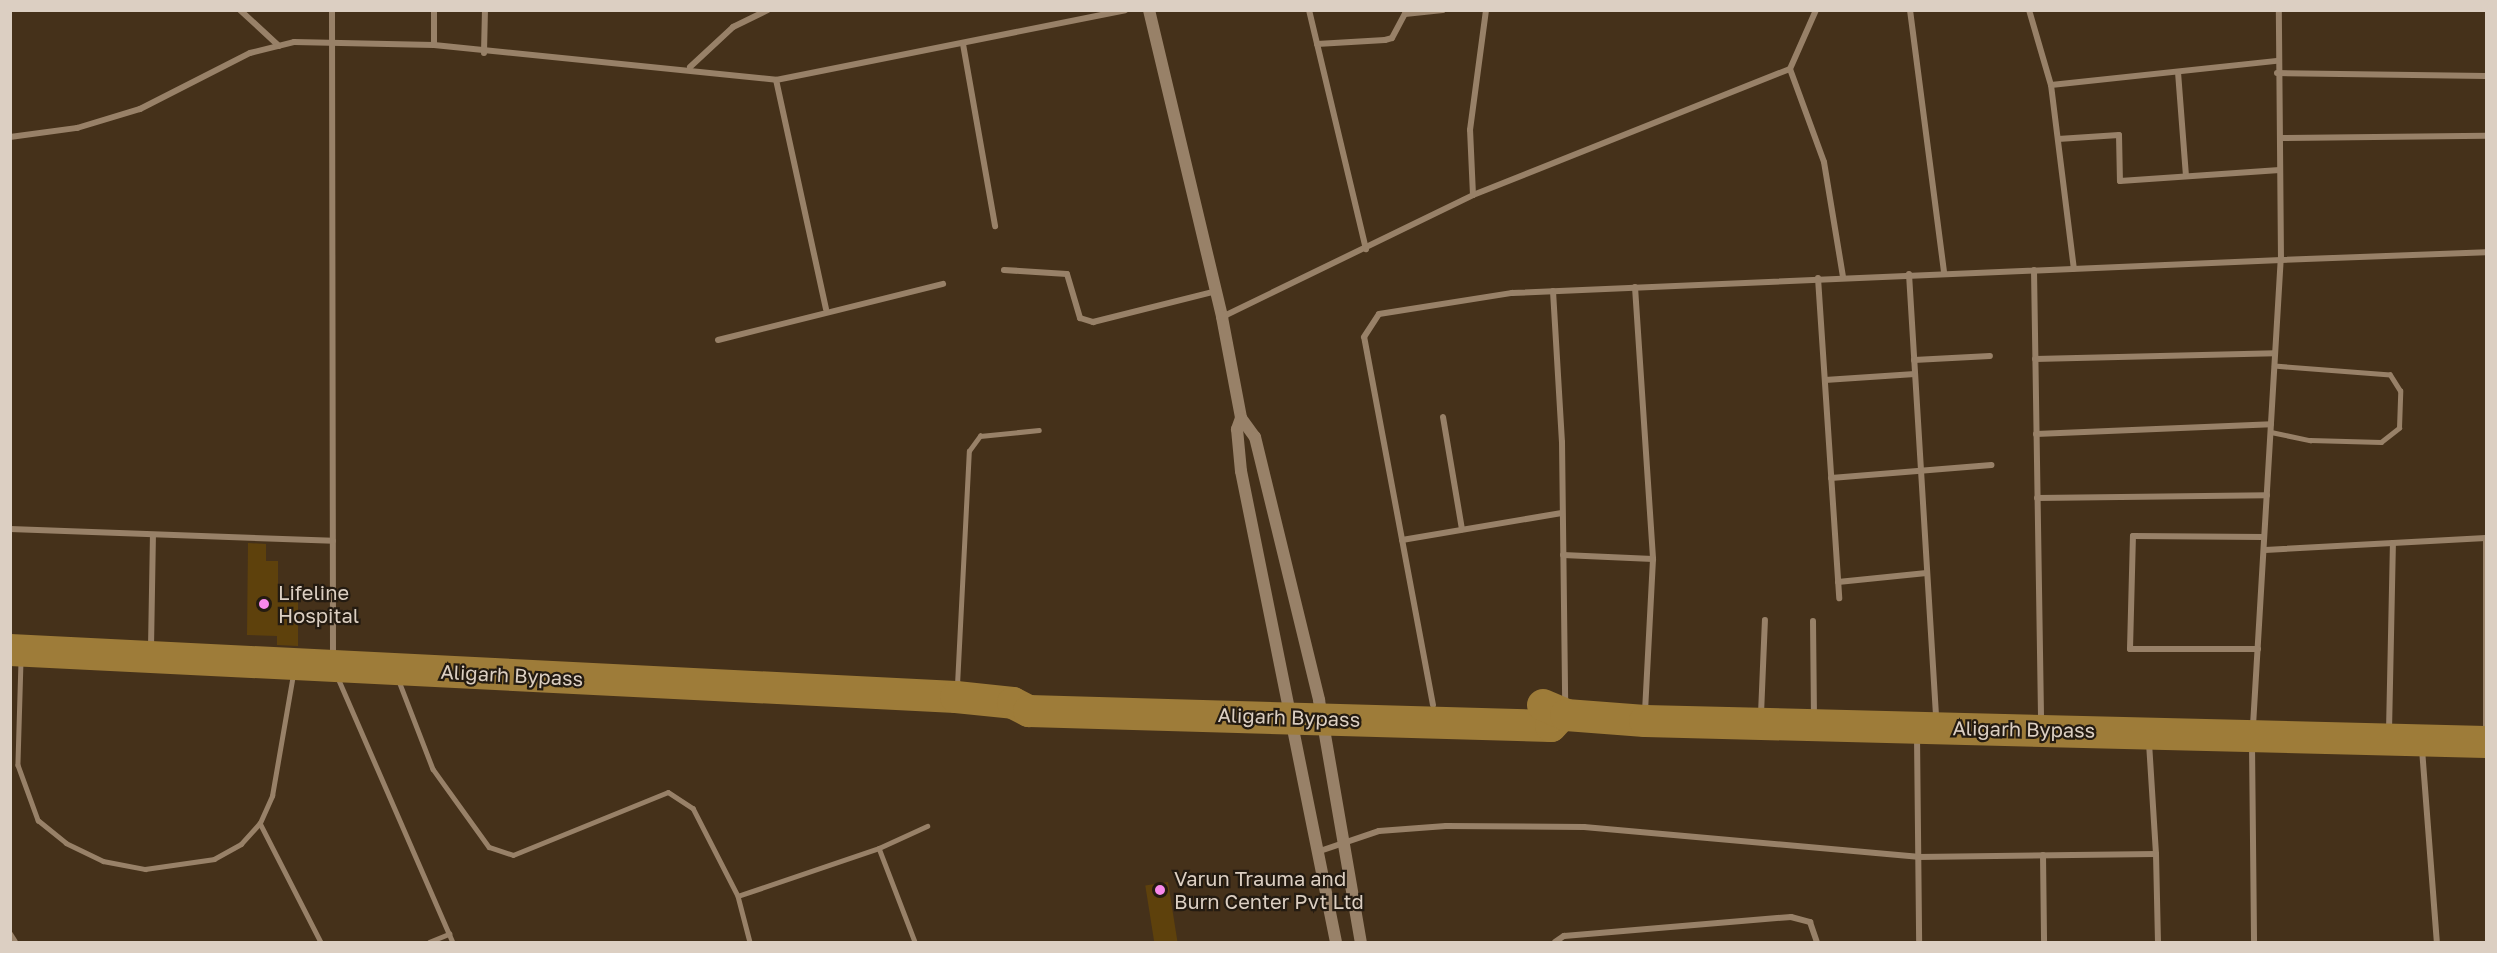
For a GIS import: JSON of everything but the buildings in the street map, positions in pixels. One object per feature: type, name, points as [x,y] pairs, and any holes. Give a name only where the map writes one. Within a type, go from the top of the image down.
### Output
[{"type":"highway","name":"Aligarh Bypass","points":[[16,650],[956,697],[1013,703],[1030,694],[1290,707],[1551,726],[1564,714]]},
{"type":"highway","name":"Aligarh Bypass","points":[[1321,709],[1433,705],[1550,705],[1564,714],[1645,721],[1814,725],[1923,734],[2042,730],[2148,740],[2252,745],[2388,739],[2486,742]]},
{"type":"main road","points":[[1149,10],[1222,317],[1241,418],[1237,429],[1241,471],[1290,707],[1316,852],[1336,942]]},
{"type":"main road","points":[[1241,418],[1251,427],[1261,457],[1321,709],[1342,843],[1361,942]]},
{"type":"street","points":[[240,10],[279,46]]},
{"type":"street","points":[[332,10],[333,666]]},
{"type":"street","points":[[434,10],[434,45]]},
{"type":"street","points":[[484,53],[485,10]]},
{"type":"street","points":[[690,67],[732,27],[768,10]]},
{"type":"street","points":[[10,136],[77,128],[140,109],[250,53],[279,46],[332,40],[434,45],[484,53],[690,67],[776,80],[1125,10]]},
{"type":"street","points":[[1309,10],[1366,249]]},
{"type":"street","points":[[1317,44],[1385,40],[1392,38],[1405,14],[1443,10]]},
{"type":"street","points":[[1473,195],[1470,130],[1486,10]]},
{"type":"street","points":[[1816,10],[1790,69],[1824,162],[1843,277]]},
{"type":"street","points":[[1910,10],[1944,273]]},
{"type":"street","points":[[2029,10],[2051,86],[2074,269]]},
{"type":"street","points":[[2254,942],[2251,770],[2281,260],[2281,138],[2277,74],[2279,10]]},
{"type":"street","points":[[963,44],[995,226]]},
{"type":"street","points":[[2051,86],[2277,61]]},
{"type":"street","points":[[1222,317],[1473,195],[1790,69]]},
{"type":"street","points":[[2178,72],[2186,176]]},
{"type":"street","points":[[2277,74],[2487,76]]},
{"type":"street","points":[[776,80],[826,309]]},
{"type":"street","points":[[2058,139],[2119,135],[2120,181],[2280,170]]},
{"type":"street","points":[[2281,138],[2487,136]]},
{"type":"street","points":[[1433,705],[1364,337],[1369,322],[1379,314],[1553,291],[1909,274],[2487,252]]},
{"type":"street","points":[[1004,270],[1067,274],[1080,318],[1093,322],[1216,291]]},
{"type":"street","points":[[2034,270],[2042,730]]},
{"type":"street","points":[[1909,274],[1927,573],[1923,734],[1917,766],[1919,942]]},
{"type":"street","points":[[1818,278],[1839,598]]},
{"type":"street","points":[[718,340],[826,309],[943,284]]},
{"type":"street","points":[[1635,287],[1653,559],[1645,721]]},
{"type":"street","points":[[1553,291],[1562,513],[1564,714]]},
{"type":"street","points":[[2035,359],[2275,353]]},
{"type":"street","points":[[1914,360],[1990,356]]},
{"type":"street","points":[[1825,380],[1915,374]]},
{"type":"street","points":[[1443,417],[1462,530]]},
{"type":"street","points":[[2036,434],[2271,424]]},
{"type":"street","points":[[1831,478],[1991,465]]},
{"type":"street","points":[[2037,498],[2267,495]]},
{"type":"street","points":[[1402,540],[1562,513]]},
{"type":"street","points":[[10,529],[333,541]]},
{"type":"street","points":[[151,657],[153,536]]},
{"type":"street","points":[[2258,649],[2130,649],[2133,536],[2264,537]]},
{"type":"street","points":[[2265,550],[2486,538],[2486,742]]},
{"type":"street","points":[[2388,739],[2393,543]]},
{"type":"street","points":[[1563,555],[1653,559]]},
{"type":"street","points":[[1838,582],[1927,573]]},
{"type":"street","points":[[1761,724],[1765,620]]},
{"type":"street","points":[[1813,621],[1814,725]]},
{"type":"street","points":[[2148,740],[2156,854],[2158,942]]},
{"type":"street","points":[[2421,740],[2437,942]]},
{"type":"street","points":[[1316,852],[1379,831],[1446,826],[1584,827],[1918,857],[2156,854]]},
{"type":"street","points":[[2043,855],[2044,942]]},
{"type":"street","points":[[1555,942],[1564,936],[1791,917],[1810,922],[1817,942]]},
{"type":"street","points":[[10,934],[15,942]]},
{"type":"lane","points":[[2271,432],[2310,440],[2381,442],[2399,428],[2400,391],[2390,375],[2274,366]]},
{"type":"lane","points":[[956,697],[969,451],[980,436],[1039,430]]},
{"type":"lane","points":[[16,650],[18,765],[39,820],[66,843],[103,861],[145,869],[214,859],[242,844],[260,823],[272,796],[295,664]]},
{"type":"lane","points":[[333,666],[453,942]]},
{"type":"lane","points":[[396,669],[416,735],[433,769],[489,847],[513,855],[668,792],[693,808],[738,897],[750,942]]},
{"type":"lane","points":[[260,823],[321,942]]},
{"type":"lane","points":[[738,897],[879,848],[927,826]]},
{"type":"lane","points":[[879,848],[915,942]]},
{"type":"lane","points":[[429,942],[449,934]]},
{"type":"place","name":"Lifeline Hospital","points":[[264,604]]},
{"type":"place","name":"Varun Trauma and Burn Center Pvt Ltd","points":[[1160,890]]}]
